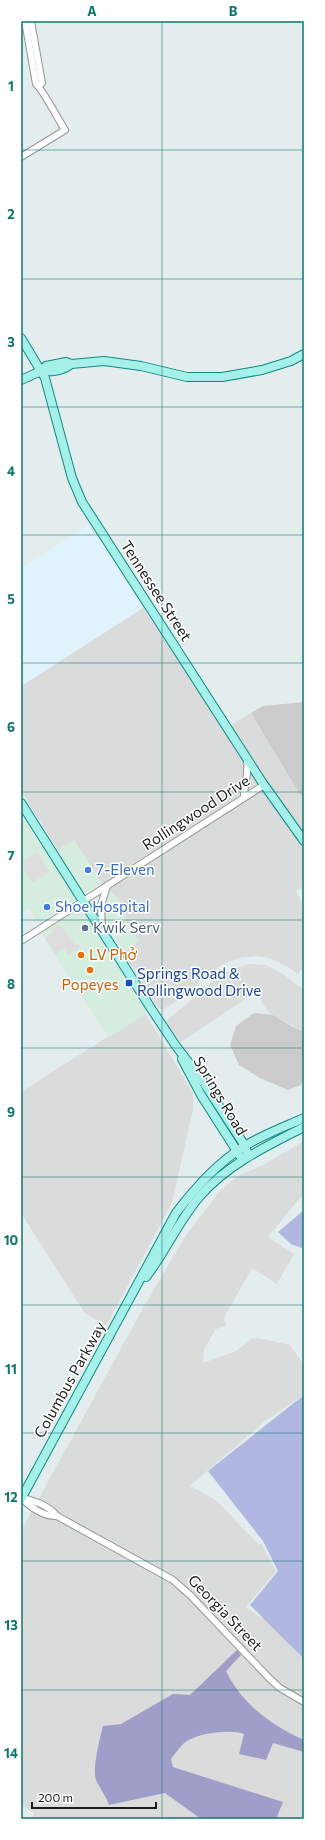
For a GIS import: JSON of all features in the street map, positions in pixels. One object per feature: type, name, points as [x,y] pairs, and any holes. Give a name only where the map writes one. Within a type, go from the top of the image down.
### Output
[{"type":"main road","name":"Tennessee Street","points":[[21,338],[44,378],[72,478],[80,497],[264,785],[304,841]]},
{"type":"main road","points":[[21,380],[40,371],[46,366],[66,362],[71,364],[104,361],[116,362],[187,377],[222,377],[262,370],[291,361],[304,354]]},
{"type":"main road","name":"Springs Road","points":[[21,804],[176,1046],[204,1082],[245,1146],[245,1158]]},
{"type":"main road","name":"Springs Road","points":[[176,1046],[195,1084],[237,1152],[245,1158]]},
{"type":"main road","name":"Columbus Parkway","points":[[21,1498],[176,1214],[187,1198],[214,1170],[245,1146],[304,1118]]},
{"type":"main road","name":"Columbus Parkway","points":[[132,1295],[156,1263],[200,1196],[218,1178],[245,1158],[304,1127]]},
{"type":"street","points":[[21,158],[65,130],[48,104],[40,86],[36,84],[25,21]]},
{"type":"street","points":[[31,21],[42,83],[40,86]]},
{"type":"street","points":[[244,796],[244,790],[249,772],[247,758]]},
{"type":"street","name":"Rollingwood Drive","points":[[21,941],[108,886],[244,796],[264,785]]},
{"type":"street","points":[[102,932],[101,905],[108,886]]},
{"type":"street","name":"Georgia Street","points":[[21,1498],[31,1499],[53,1511],[57,1516],[173,1580],[191,1596],[270,1679],[280,1688],[304,1702]]},
{"type":"shaded area","points":[[89,525],[143,608],[21,686],[21,568]]},
{"type":"shaded area","points":[[143,608],[224,729],[251,713],[304,801],[304,837],[297,841],[304,847],[304,887],[296,891],[304,907],[304,966],[298,974],[270,958],[257,956],[239,958],[221,965],[179,1000],[162,1010],[157,1006],[123,952],[139,941],[126,921],[124,906],[102,883],[74,840],[58,850],[21,791],[21,686]]},
{"type":"shaded area","points":[[304,702],[304,801],[251,713],[263,706]]},
{"type":"shaded area","points":[[21,815],[48,856],[74,840],[102,883],[39,923],[29,908],[22,913],[21,911]]},
{"type":"shaded area","points":[[38,852],[49,872],[32,883],[24,869],[22,861]]},
{"type":"shaded area","points":[[109,892],[124,906],[126,921],[139,941],[123,952],[104,920],[104,906]]},
{"type":"shaded area","points":[[83,902],[152,1010],[110,1037],[97,1020],[39,930]]},
{"type":"shaded area","points":[[58,924],[60,927],[62,926],[75,945],[77,944],[80,947],[68,955],[64,948],[56,954],[45,938],[53,932],[51,929]]},
{"type":"shaded area","points":[[249,964],[266,965],[283,974],[304,990],[303,1031],[273,1015],[267,1010],[255,992],[181,1042],[166,1023],[169,1018],[212,982],[230,970]]},
{"type":"shaded area","points":[[145,1013],[193,1093],[193,1109],[172,1203],[106,1326],[84,1312],[21,1213],[21,1092]]},
{"type":"shaded area","points":[[254,1013],[273,1015],[293,1027],[303,1031],[304,1028],[304,1073],[301,1085],[288,1090],[260,1078],[239,1065],[230,1045],[236,1026]]},
{"type":"shaded area","points":[[304,1141],[304,1193],[268,1237],[294,1254],[277,1284],[252,1268],[224,1318],[226,1326],[216,1329],[204,1349],[203,1363],[236,1351],[252,1339],[258,1338],[290,1345],[304,1365],[303,1395],[265,1421],[190,1486],[216,1500],[259,1545],[261,1543],[276,1571],[246,1607],[261,1618],[262,1616],[304,1659],[304,1819],[32,1819],[34,1813],[21,1805],[21,1531],[142,1310],[186,1235],[220,1191],[238,1176],[265,1164]]},
{"type":"shaded area","points":[[304,1210],[304,1249],[291,1244],[278,1232]]},
{"type":"shaded area","points":[[304,1395],[304,1659],[250,1605],[278,1571],[263,1541],[208,1471]]},
{"type":"shaded area","points":[[237,1650],[241,1655],[226,1671],[240,1694],[259,1712],[280,1728],[304,1740],[304,1752],[273,1743],[266,1760],[239,1754],[244,1734],[222,1732],[204,1735],[189,1740],[183,1744],[171,1759],[173,1767],[283,1802],[276,1819],[201,1819],[165,1793],[109,1805],[96,1780],[95,1775],[97,1753],[103,1726],[121,1724],[173,1694],[190,1695]]},
{"type":"place","name":"7-Eleven","points":[[88,870]]},
{"type":"place","name":"Shoe Hospital","points":[[47,907]]},
{"type":"place","name":"Kwik Serv","points":[[85,928]]},
{"type":"place","name":"LV Phở","points":[[81,955]]},
{"type":"place","name":"Popeyes","points":[[90,970]]},
{"type":"place","name":"Springs Road & Rollingwood Drive","points":[[129,983]]}]
